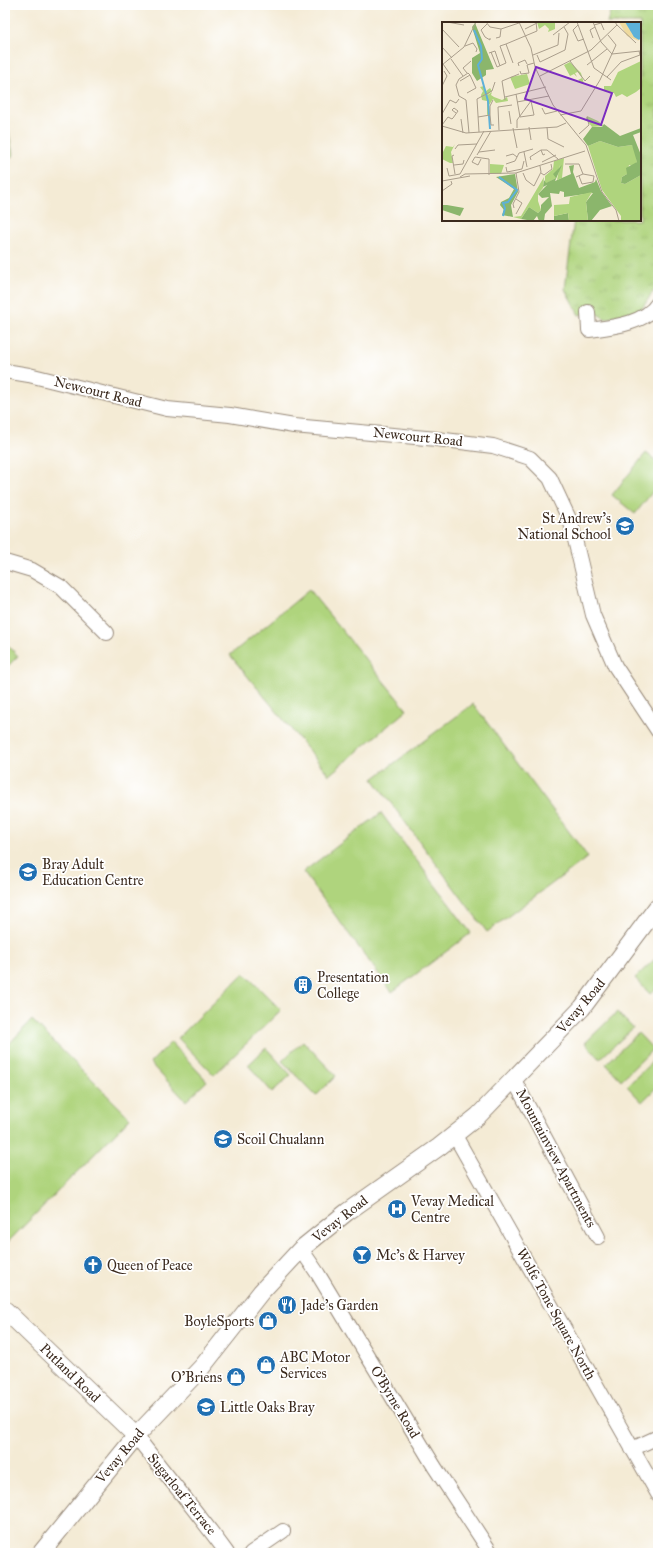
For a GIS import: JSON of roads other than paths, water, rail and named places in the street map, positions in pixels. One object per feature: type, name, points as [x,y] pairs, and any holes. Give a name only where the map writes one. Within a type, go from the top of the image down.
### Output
[{"type":"main road","name":"Vevay Road","points":[[41,1553],[136,1436],[202,1367],[261,1292],[301,1249],[352,1208],[439,1147],[478,1116],[582,1008],[658,906]]},
{"type":"main road","name":"Putland Road","points":[[5,1310],[136,1436]]},
{"type":"street","points":[[588,312],[589,330],[613,327],[641,318],[654,310],[658,303]]},
{"type":"street","name":"Newcourt Road","points":[[5,371],[29,375],[167,409],[230,415],[294,426],[437,438],[493,446],[530,458],[550,478],[571,523],[593,615],[615,666],[658,731]]},
{"type":"street","points":[[5,562],[32,570],[61,587],[107,633]]},
{"type":"street","name":"Mountainview Apartments","points":[[514,1080],[598,1237]]},
{"type":"street","name":"Wolfe Tone Square North","points":[[453,1136],[458,1141],[658,1494]]},
{"type":"street","name":"O'Byrne Road","points":[[301,1249],[337,1305],[431,1460],[491,1553]]},
{"type":"street","name":"Sugarloaf Terrace","points":[[136,1436],[228,1553]]},
{"type":"street","points":[[632,1449],[658,1437]]},
{"type":"street","points":[[251,1553],[283,1531]]},
{"type":"place","name":"St Andrew's National School","points":[[625,526]]},
{"type":"place","name":"Bray Adult Education Centre","points":[[28,872]]},
{"type":"place","name":"Presentation College","points":[[303,985]]},
{"type":"place","name":"Scoil Chualann","points":[[223,1139]]},
{"type":"place","name":"Vevay Medical Centre","points":[[397,1209]]},
{"type":"place","name":"Mc's & Harvey","points":[[362,1255]]},
{"type":"place","name":"Queen of Peace","points":[[93,1265]]},
{"type":"place","name":"Jade's Garden","points":[[287,1305]]},
{"type":"place","name":"BoyleSports","points":[[268,1321]]},
{"type":"place","name":"ABC Motor Services","points":[[266,1365]]},
{"type":"place","name":"O'Briens","points":[[236,1377]]},
{"type":"place","name":"Little Oaks Bray","points":[[206,1407]]}]
